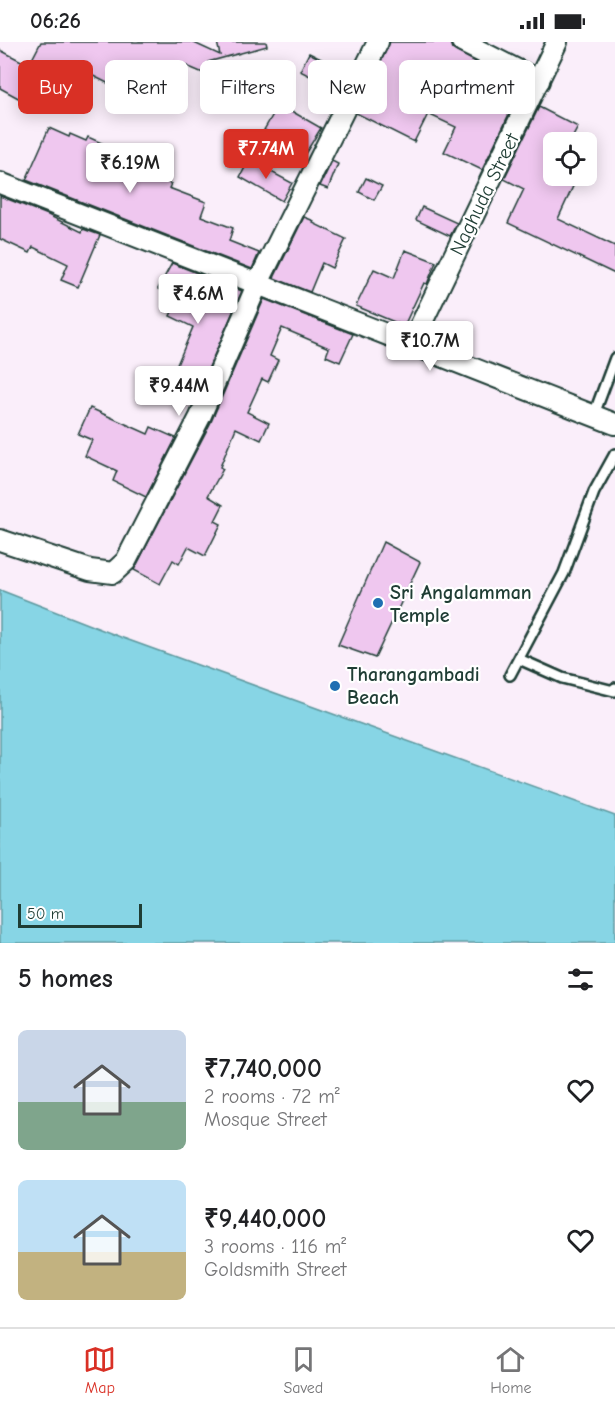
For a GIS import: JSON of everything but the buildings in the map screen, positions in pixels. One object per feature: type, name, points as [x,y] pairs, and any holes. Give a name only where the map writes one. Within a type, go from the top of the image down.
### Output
[{"type":"street","points":[[0,540],[90,570],[113,573],[126,561],[200,417],[257,285],[378,42]]},
{"type":"street","points":[[462,42],[539,81]]},
{"type":"street","name":"Naghuda Street","points":[[411,345],[557,42]]},
{"type":"street","points":[[0,183],[615,424]]},
{"type":"lane","points":[[593,417],[615,358]]},
{"type":"lane","points":[[510,675],[564,573],[594,492],[615,454]]},
{"type":"lane","points":[[519,659],[561,678],[614,691],[615,688]]},
{"type":"water","points":[[0,590],[123,638],[615,816],[615,943],[0,943]]},
{"type":"place","name":"Sri Angalamman Temple","points":[[378,603]]},
{"type":"place","name":"Tharangambadi Beach","points":[[335,686]]}]
